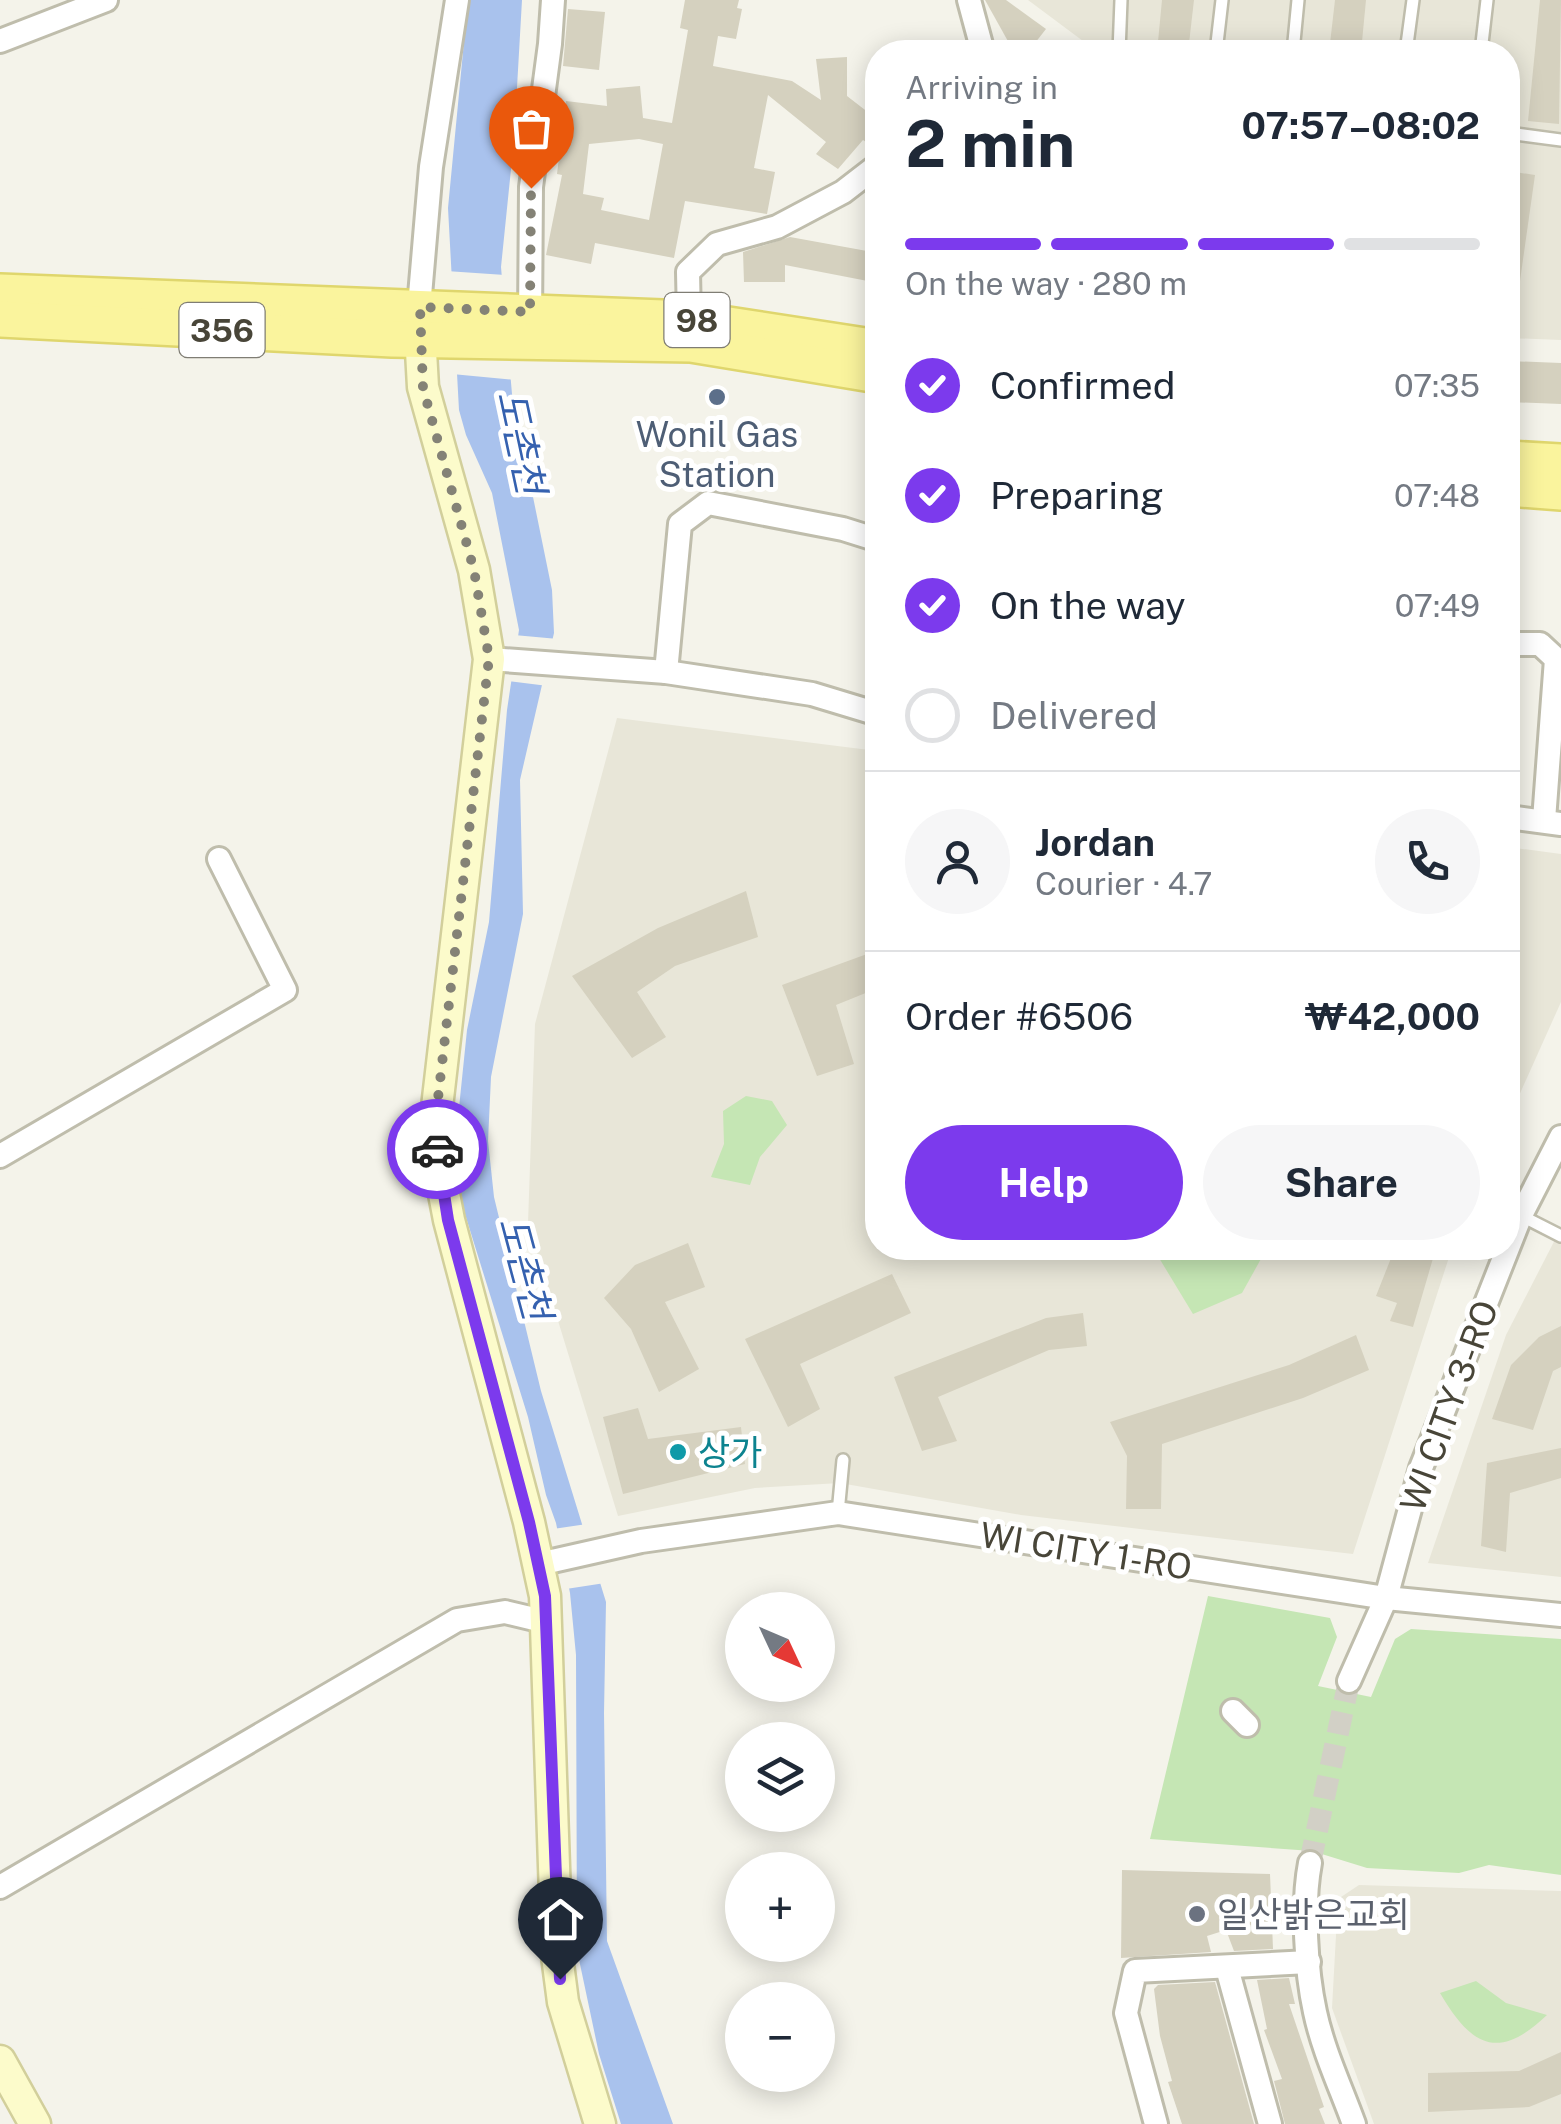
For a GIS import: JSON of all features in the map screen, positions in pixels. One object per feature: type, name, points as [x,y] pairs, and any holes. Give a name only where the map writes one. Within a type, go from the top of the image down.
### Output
[{"type":"main road","name":"356","points":[[0,292],[431,324]]},
{"type":"main road","name":"356","points":[[0,318],[524,327],[691,344],[865,373]]},
{"type":"main road","name":"98","points":[[524,327],[689,319],[865,346]]},
{"type":"main road","points":[[1520,460],[1561,462]]},
{"type":"main road","points":[[1520,489],[1561,492]]},
{"type":"street","points":[[0,41],[106,0]]},
{"type":"street","points":[[457,0],[432,167],[431,324],[423,388],[497,658],[436,1134],[448,1220],[547,1562],[557,1956],[563,2002],[600,2124]]},
{"type":"street","points":[[524,327],[531,188],[553,0]]},
{"type":"street","points":[[968,0],[980,40]]},
{"type":"street","points":[[689,319],[688,272],[717,244],[777,227],[844,192],[865,175]]},
{"type":"street","points":[[666,672],[680,524],[708,503],[865,536]]},
{"type":"street","points":[[1520,644],[1540,644],[1556,659],[1552,822],[1520,818]]},
{"type":"street","points":[[497,658],[666,672],[812,694],[865,710]]},
{"type":"street","points":[[0,1156],[285,990],[219,859]]},
{"type":"street","name":"WI CITY 3-RO","points":[[1520,1202],[1561,1137]]},
{"type":"street","name":"WI CITY 3-RO","points":[[1350,1680],[1386,1598],[1421,1468],[1497,1260]]},
{"type":"street","name":"WI CITY 1-RO","points":[[547,1562],[612,1547],[838,1513],[1386,1598],[1561,1615]]},
{"type":"street","points":[[0,1888],[457,1620],[505,1612],[547,1622]]},
{"type":"street","points":[[1310,1864],[1309,1962],[1315,2014],[1354,2124]]},
{"type":"street","points":[[1156,2124],[1126,2013],[1135,1971],[1309,1962]]},
{"type":"street","points":[[1227,1968],[1270,2124]]},
{"type":"street","points":[[0,2062],[36,2124]]},
{"type":"lane","points":[[1119,40],[1121,0]]},
{"type":"lane","points":[[1217,40],[1222,0]]},
{"type":"lane","points":[[1294,40],[1298,0]]},
{"type":"lane","points":[[1408,40],[1413,0]]},
{"type":"lane","points":[[1482,40],[1487,0]]},
{"type":"lane","points":[[1520,135],[1561,140]]},
{"type":"lane","points":[[1520,1215],[1561,1236]]},
{"type":"lane","points":[[838,1513],[843,1460]]},
{"type":"shaded area","points":[[1028,0],[1561,0],[1561,340],[1520,338],[1520,40],[1082,40]]},
{"type":"shaded area","points":[[617,718],[865,749],[865,1260],[1448,1260],[1353,1554],[1021,1515],[840,1483],[755,1488],[618,1516],[528,1223],[535,1024]]},
{"type":"shaded area","points":[[1520,849],[1561,854],[1561,1002],[1520,1093]]},
{"type":"shaded area","points":[[1561,1228],[1561,1577],[1428,1563],[1506,1335]]},
{"type":"shaded area","points":[[1359,1885],[1561,1891],[1561,2124],[1374,2124],[1332,2008],[1338,1899]]},
{"type":"green space","points":[[746,1096],[772,1101],[787,1125],[760,1157],[750,1185],[711,1177],[724,1144],[723,1111]]},
{"type":"green space","points":[[1160,1260],[1260,1260],[1242,1293],[1193,1314]]},
{"type":"green space","points":[[1208,1596],[1330,1618],[1337,1637],[1318,1686],[1371,1697],[1395,1639],[1411,1629],[1561,1639],[1561,1875],[1489,1865],[1459,1873],[1367,1868],[1312,1851],[1150,1839]]},
{"type":"green space","points":[[1476,1981],[1506,2003],[1547,2015],[1514,2039],[1500,2043],[1475,2036],[1440,1993]]},
{"type":"water","name":"도촌천","points":[[468,0],[522,0],[514,140],[501,267],[512,394],[552,590],[554,633],[520,780],[523,914],[491,1077],[488,1141],[494,1197],[541,1391],[606,1602],[607,1941],[673,2124],[621,2124],[599,2054],[577,1950],[576,1655],[570,1593],[528,1417],[460,1198],[456,1137],[467,1030],[489,922],[507,710],[519,630],[492,493],[459,410],[448,208]]},
{"type":"pier","points":[[446,271],[505,275],[516,380],[452,374]]},
{"type":"pier","points":[[514,635],[558,639],[548,686],[508,681]]},
{"type":"pier","points":[[587,1524],[605,1583],[566,1589],[553,1529]]},
{"type":"building","points":[[685,0],[739,0],[737,8],[742,9],[736,39],[718,36],[713,66],[792,81],[821,100],[816,59],[847,57],[847,96],[865,110],[865,141],[838,169],[816,154],[826,142],[768,95],[754,168],[775,172],[767,214],[685,201],[674,258],[595,243],[591,264],[546,255],[562,175],[557,174],[566,101],[607,106],[606,89],[640,86],[643,118],[672,123],[688,30],[680,28]],"holes":[[[639,139],[663,144],[649,220],[601,210],[604,198],[583,194],[589,144]]]},
{"type":"building","points":[[985,0],[1006,0],[1046,29],[1037,40],[1007,40]]},
{"type":"building","points":[[1162,0],[1194,0],[1189,40],[1158,40]]},
{"type":"building","points":[[1335,0],[1366,0],[1362,40],[1330,40]]},
{"type":"building","points":[[1540,0],[1561,0],[1559,124],[1528,121]]},
{"type":"building","points":[[568,9],[605,12],[599,70],[563,66]]},
{"type":"building","points":[[1520,173],[1535,175],[1520,281]]},
{"type":"building","points":[[790,237],[865,251],[865,280],[785,265],[785,282],[744,282],[743,252]]},
{"type":"building","points":[[1520,361],[1561,363],[1561,404],[1520,402]]},
{"type":"building","points":[[746,891],[758,937],[675,966],[637,992],[666,1037],[632,1058],[572,976],[658,928]]},
{"type":"building","points":[[865,955],[865,993],[836,1005],[854,1064],[817,1076],[782,985]]},
{"type":"building","points":[[688,1243],[705,1287],[665,1302],[699,1369],[659,1392],[631,1329],[604,1298],[635,1265]]},
{"type":"building","points":[[1390,1260],[1433,1260],[1413,1327],[1390,1321],[1397,1303],[1376,1296]]},
{"type":"building","points":[[892,1274],[911,1313],[800,1364],[820,1409],[788,1427],[745,1339]]},
{"type":"building","points":[[1083,1313],[1087,1346],[1049,1350],[938,1397],[957,1441],[922,1451],[894,1377],[1046,1318]]},
{"type":"building","points":[[1561,1326],[1561,1367],[1553,1371],[1533,1430],[1492,1419],[1511,1365],[1539,1337]]},
{"type":"building","points":[[1356,1335],[1369,1370],[1303,1398],[1162,1444],[1161,1509],[1126,1509],[1127,1456],[1110,1422],[1289,1365]]},
{"type":"building","name":"상가","points":[[638,1408],[648,1439],[741,1427],[745,1464],[623,1494],[603,1417]]},
{"type":"building","points":[[1561,1448],[1561,1478],[1510,1493],[1506,1552],[1481,1546],[1487,1463]]},
{"type":"building","name":"일산밝은교회","points":[[1122,1870],[1270,1874],[1273,1949],[1234,1951],[1226,1930],[1207,1936],[1211,1952],[1121,1958]]},
{"type":"building","points":[[1289,1978],[1295,2004],[1289,2004],[1324,2107],[1319,2109],[1325,2124],[1285,2124],[1274,2081],[1282,2079],[1264,2030],[1267,2029],[1257,1980]]},
{"type":"building","points":[[1215,1982],[1254,2124],[1182,2124],[1168,2082],[1172,2081],[1160,2036],[1154,1989],[1158,1985]]},
{"type":"building","points":[[1561,2052],[1561,2094],[1529,2107],[1428,2112],[1428,2073],[1519,2071]]},
{"type":"tunnel","points":[[1310,1863],[1349,1681]]},
{"type":"way so far","points":[[437,1149],[437,1107],[489,658],[474,570],[423,388],[419,362],[420,307],[530,312],[531,188]]},
{"type":"place","name":"Wonil Gas Station","points":[[717,397]]},
{"type":"place","name":"상가","points":[[678,1452]]},
{"type":"place","name":"일산밝은교회","points":[[1197,1914]]},
{"type":"route","points":[[437,1149],[448,1220],[465,1273],[545,1596],[560,1979]]}]
